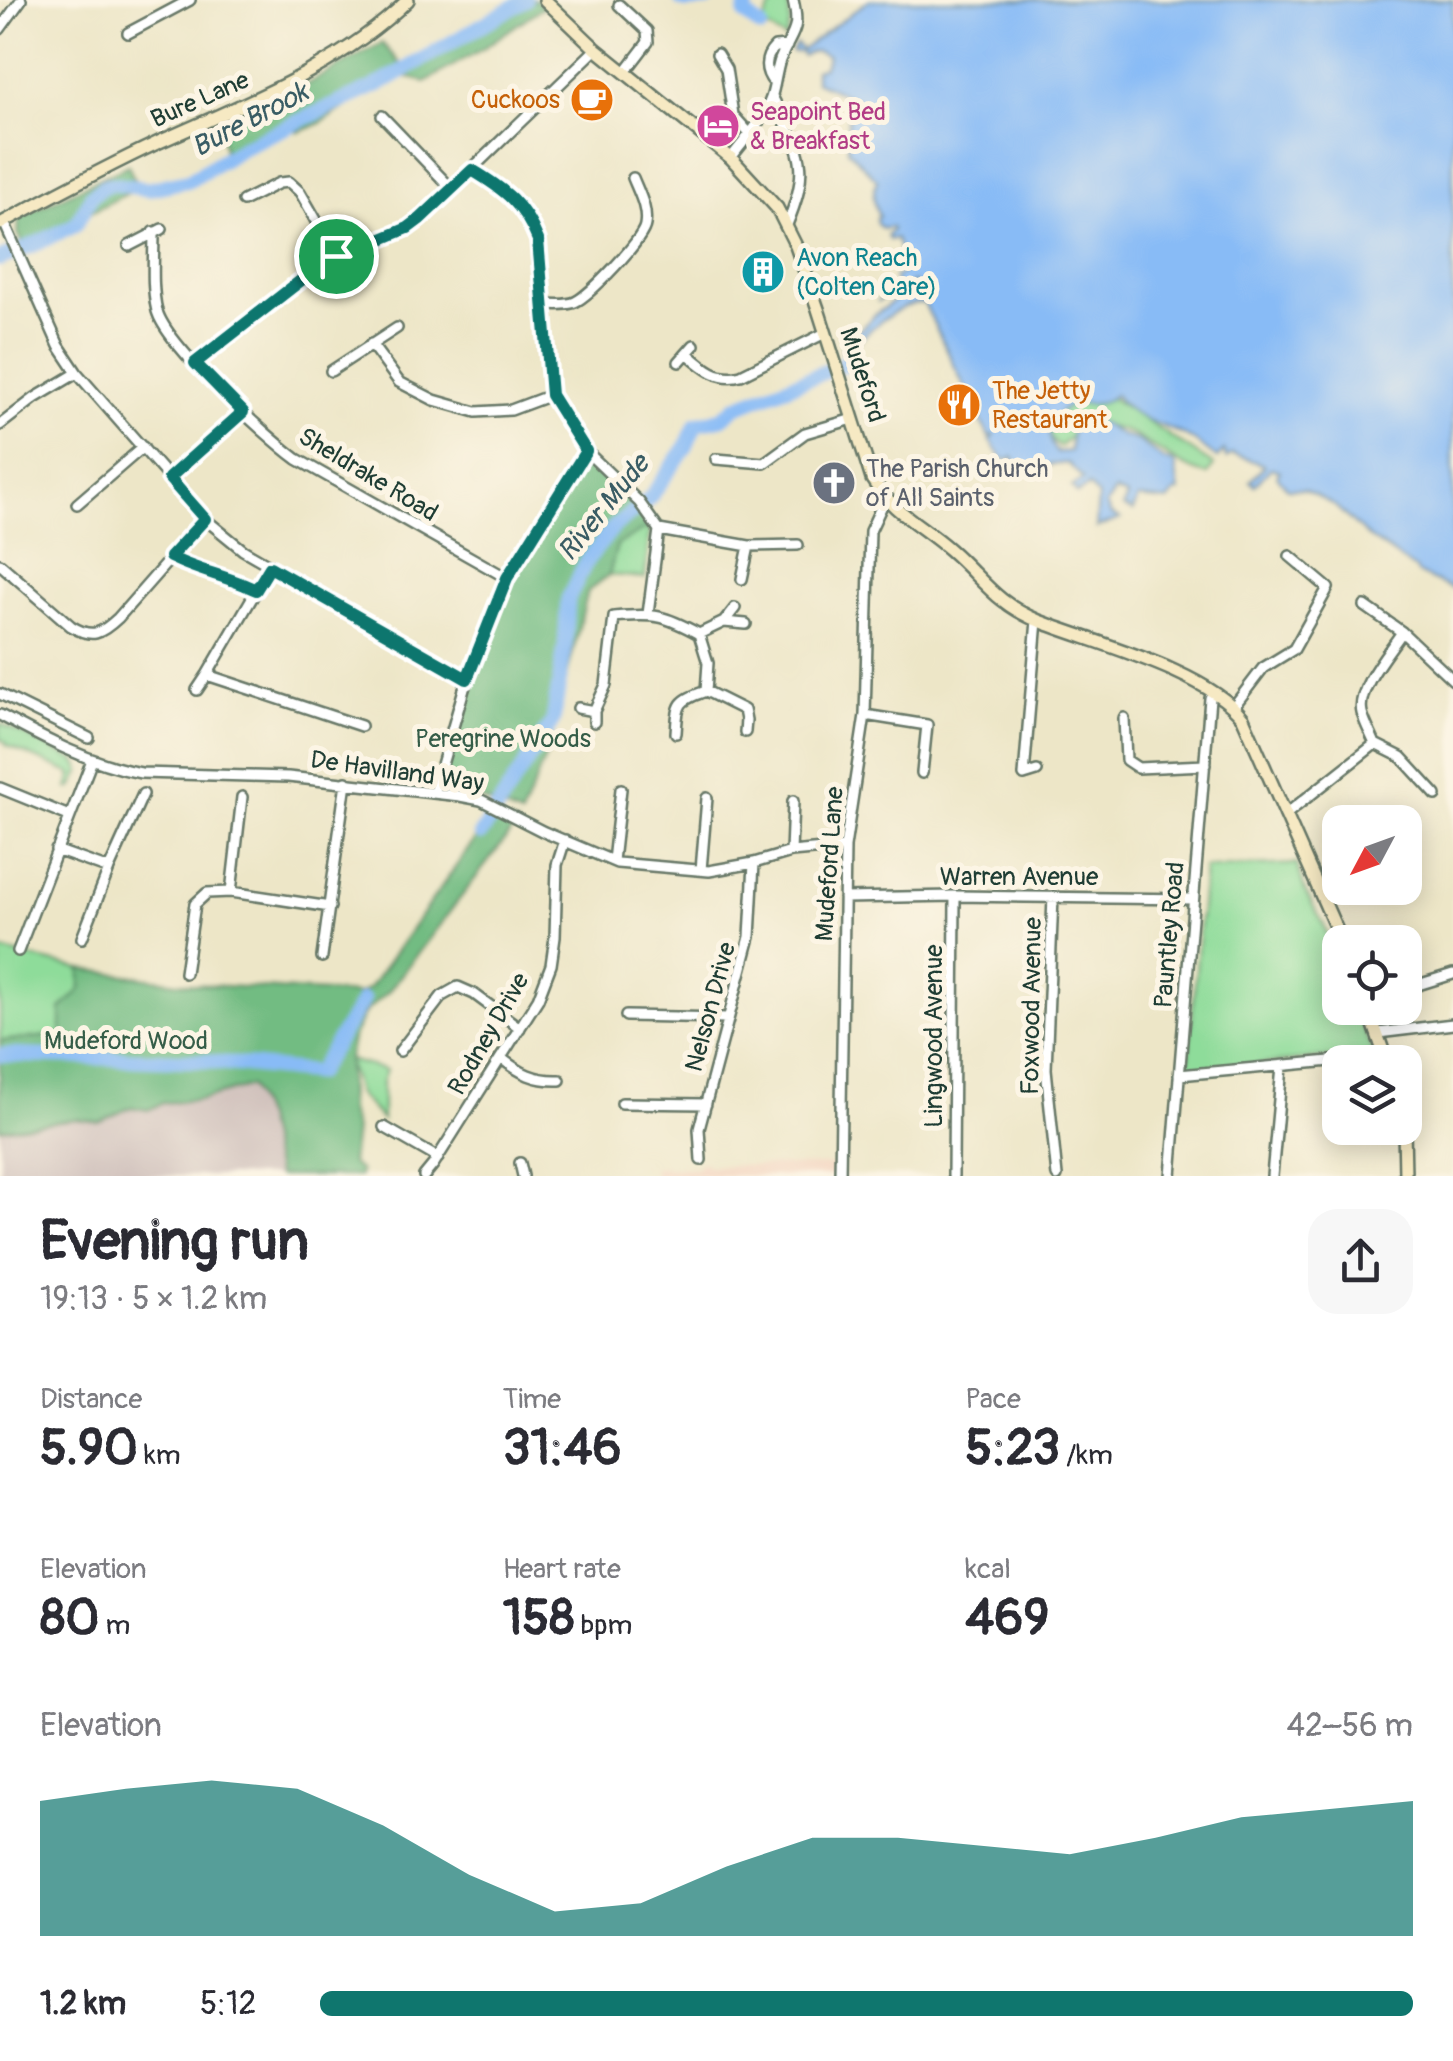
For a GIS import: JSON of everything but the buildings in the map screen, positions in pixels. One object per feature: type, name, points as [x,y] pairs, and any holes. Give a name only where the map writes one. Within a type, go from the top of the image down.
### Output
[{"type":"street","points":[[0,29],[21,0]]},
{"type":"street","points":[[128,34],[190,0]]},
{"type":"street","name":"Bure Lane","points":[[2,223],[111,165],[278,90],[372,31],[408,0]]},
{"type":"street","name":"Mudeford","points":[[545,0],[596,48],[731,158],[777,208],[807,278],[872,479],[885,499],[949,549],[1010,607],[1179,674],[1211,689],[1234,706]]},
{"type":"street","points":[[731,158],[763,116],[772,96],[786,46],[795,33],[793,0]]},
{"type":"street","points":[[618,6],[647,31],[648,37],[625,72]]},
{"type":"street","points":[[195,363],[322,264],[408,228],[596,48]]},
{"type":"street","points":[[717,54],[726,69],[733,114],[750,133]]},
{"type":"street","points":[[772,96],[798,150],[802,173],[800,191],[786,226]]},
{"type":"street","points":[[382,116],[452,189]]},
{"type":"street","points":[[472,170],[492,182],[530,218],[538,240],[551,395],[586,451],[642,506],[658,530],[648,614]]},
{"type":"street","points":[[544,304],[574,303],[637,243],[646,220],[633,178]]},
{"type":"street","points":[[243,200],[288,182],[336,256]]},
{"type":"street","points":[[2,223],[59,346],[77,373],[205,519],[270,567],[467,679]]},
{"type":"street","name":"Sheldrake Road","points":[[129,246],[158,231],[154,295],[158,316],[195,363],[268,437],[297,460],[507,578]]},
{"type":"street","points":[[331,372],[396,328]]},
{"type":"street","points":[[679,362],[691,349],[709,371],[728,379],[825,333]]},
{"type":"street","points":[[371,344],[399,382],[434,400],[476,412],[511,410],[551,395]]},
{"type":"street","points":[[0,425],[77,373]]},
{"type":"street","points":[[169,478],[243,412]]},
{"type":"street","points":[[716,459],[764,463],[805,433],[853,419]]},
{"type":"street","points":[[77,504],[143,447]]},
{"type":"street","points":[[434,792],[467,679],[507,578],[586,451]]},
{"type":"street","name":"Mudeford Lane","points":[[840,1176],[846,847],[866,715],[869,547],[874,522],[885,499]]},
{"type":"street","points":[[0,564],[71,626],[94,634],[118,618],[205,519]]},
{"type":"street","points":[[658,530],[749,546],[798,545]]},
{"type":"street","points":[[742,579],[749,546]]},
{"type":"street","points":[[1290,556],[1328,588],[1294,650],[1263,668],[1234,706],[1243,718],[1334,925]]},
{"type":"street","points":[[170,557],[256,590]]},
{"type":"street","points":[[197,690],[270,567]]},
{"type":"street","points":[[1365,606],[1402,632],[1453,680]]},
{"type":"street","points":[[699,634],[724,622],[735,608]]},
{"type":"street","points":[[578,708],[594,717],[606,684],[614,617],[648,614],[699,634],[708,662],[706,691]]},
{"type":"street","points":[[1037,620],[1024,774],[1037,771]]},
{"type":"street","points":[[724,622],[746,624]]},
{"type":"street","points":[[1402,632],[1370,681],[1362,700],[1362,714],[1374,744],[1401,757],[1436,795]]},
{"type":"street","points":[[207,674],[361,726]]},
{"type":"street","points":[[676,733],[677,708],[683,699],[706,691],[744,710],[744,732]]},
{"type":"street","points":[[0,694],[89,738]]},
{"type":"street","name":"Pauntley Road","points":[[1171,1176],[1210,698]]},
{"type":"street","name":"De Havilland Way","points":[[0,715],[92,760],[141,773],[288,777],[460,796],[488,804],[613,861],[701,870],[754,863],[791,852],[846,847]]},
{"type":"street","points":[[866,715],[928,725],[922,772]]},
{"type":"street","points":[[1137,719],[1124,720],[1126,760],[1138,768],[1205,765]]},
{"type":"street","points":[[1285,815],[1374,744]]},
{"type":"street","points":[[18,951],[92,760]]},
{"type":"street","points":[[322,958],[346,782]]},
{"type":"street","points":[[0,788],[69,816]]},
{"type":"street","points":[[613,861],[621,789]]},
{"type":"street","points":[[82,938],[143,794]]},
{"type":"street","points":[[231,892],[242,798]]},
{"type":"street","points":[[701,870],[707,798]]},
{"type":"street","points":[[791,852],[793,800]]},
{"type":"street","name":"Rodney Drive","points":[[424,1176],[538,999],[551,965],[557,865],[565,840]]},
{"type":"street","points":[[56,850],[109,869]]},
{"type":"street","name":"Nelson Drive","points":[[701,1160],[699,1129],[750,937],[754,863]]},
{"type":"street","points":[[186,973],[195,904],[208,892],[330,907]]},
{"type":"street","name":"Lingwood Avenue","points":[[953,1176],[955,896]]},
{"type":"street","name":"Foxwood Avenue","points":[[1054,897],[1046,1070],[1057,1176]]},
{"type":"street","name":"Warren Avenue","points":[[844,898],[1193,899]]},
{"type":"street","points":[[1422,984],[1453,974]]},
{"type":"street","points":[[400,1051],[442,996],[458,987],[520,1028]]},
{"type":"street","points":[[626,1016],[728,1018]]},
{"type":"street","points":[[1378,1033],[1453,1024]]},
{"type":"street","points":[[1375,1025],[1382,1045]]},
{"type":"street","points":[[501,1058],[520,1073],[560,1080]]},
{"type":"street","points":[[1180,1076],[1322,1064]]},
{"type":"street","points":[[1272,1176],[1282,1067]]},
{"type":"street","points":[[622,1103],[706,1104]]},
{"type":"street","points":[[384,1127],[438,1158]]},
{"type":"street","points":[[1404,1145],[1405,1176]]},
{"type":"street","points":[[520,1163],[523,1176]]},
{"type":"shaded area","points":[[251,1085],[264,1118],[277,1176],[0,1176],[0,1129],[75,1119],[99,1122],[131,1107],[149,1110],[163,1103],[203,1099]]},
{"type":"shaded area","points":[[702,1162],[709,1166],[834,1165],[834,1176],[654,1176],[654,1167],[696,1168]]},
{"type":"green space","points":[[532,0],[544,6],[425,82],[401,75],[315,125],[298,132],[295,129],[231,157],[225,154],[218,125],[283,97],[382,43],[406,70]]},
{"type":"green space","points":[[766,0],[788,0],[790,23],[786,39],[762,25],[773,4]]},
{"type":"green space","points":[[128,165],[138,188],[24,246],[18,233],[19,217]]},
{"type":"green space","points":[[1107,395],[1214,465],[1208,474],[1190,469],[1118,429],[1087,423],[1059,447],[1041,430],[1055,406]]},
{"type":"green space","name":"Peregrine Woods","points":[[585,460],[629,500],[650,526],[617,545],[609,575],[588,591],[548,751],[521,816],[463,792],[458,784],[442,778],[470,682],[511,580]]},
{"type":"green space","points":[[650,526],[645,578],[609,575],[617,545]]},
{"type":"green space","points":[[0,723],[76,761],[81,771],[72,788],[68,788],[72,774],[6,745],[0,739]]},
{"type":"green space","name":"Mudeford Wood","points":[[486,816],[517,824],[389,991],[365,1012],[352,1039],[348,1060],[349,1111],[355,1129],[351,1163],[360,1171],[359,1176],[277,1176],[264,1118],[250,1086],[203,1099],[163,1103],[148,1110],[131,1107],[99,1122],[75,1119],[0,1129],[0,1041],[61,1035],[61,1009],[81,989],[81,969],[192,984],[359,994],[370,987],[486,824]]},
{"type":"green space","points":[[1297,864],[1305,891],[1324,925],[1322,1025],[1362,1025],[1370,1045],[1322,1045],[1322,1058],[1188,1069],[1204,868]]},
{"type":"green space","points":[[0,950],[81,969],[81,989],[61,1035],[0,1041]]},
{"type":"green space","points":[[348,1060],[386,1070],[382,1082],[382,1120],[357,1093]]},
{"type":"water","points":[[869,0],[1453,0],[1453,589],[1417,573],[1335,506],[1304,489],[1288,489],[1277,476],[1280,471],[1271,468],[1255,485],[1250,481],[1262,464],[1232,454],[1226,458],[1224,451],[1217,458],[1184,435],[1139,416],[1115,395],[1102,402],[1075,404],[1062,410],[1050,427],[1053,447],[1057,453],[1070,451],[1072,424],[1081,417],[1095,420],[1175,464],[1179,492],[1168,501],[1138,498],[1133,511],[1123,507],[1127,496],[1115,491],[1106,505],[1111,515],[1120,519],[1096,528],[1098,496],[1089,486],[1077,494],[1072,487],[1083,479],[1068,463],[1049,465],[1044,476],[1026,473],[1013,457],[1004,460],[990,440],[995,435],[989,437],[924,303],[904,307],[872,329],[850,354],[847,370],[842,347],[916,284],[913,282],[877,302],[896,284],[894,278],[905,271],[896,238],[889,240],[887,236],[891,227],[883,229],[877,224],[877,180],[848,150],[848,118],[857,110],[858,100],[815,81],[815,70],[824,67],[828,56],[792,52],[796,44],[802,50]]},
{"type":"waterway","name":"Bure Brook","points":[[0,259],[76,224],[92,195],[106,185],[148,189],[190,180],[245,146],[378,85],[525,0]]},
{"type":"waterway","name":"Bure Brook","points":[[681,0],[708,0]]},
{"type":"waterway","name":"Bure Brook","points":[[748,0],[745,14],[761,27]]},
{"type":"waterway","name":"River Mude","points":[[481,834],[553,721],[568,599],[587,560],[613,528],[649,499],[686,447],[696,424],[722,418],[737,406],[845,362]]},
{"type":"waterway","name":"River Mude","points":[[0,1055],[205,1061],[317,1073],[363,1000]]},
{"type":"place","name":"Cuckoos","points":[[592,100]]},
{"type":"place","name":"Seapoint Bed & Breakfast","points":[[718,126]]},
{"type":"place","name":"Avon Reach (Colten Care)","points":[[763,272]]},
{"type":"place","name":"The Jetty Restaurant","points":[[959,405]]},
{"type":"place","name":"The Parish Church of All Saints","points":[[834,483]]},
{"type":"route","points":[[472,170],[492,182],[530,218],[538,240],[551,395],[586,451],[507,578],[467,679],[270,567],[256,590],[170,557],[205,519],[169,478],[243,412],[195,363],[336,256],[408,228],[472,170]]}]
